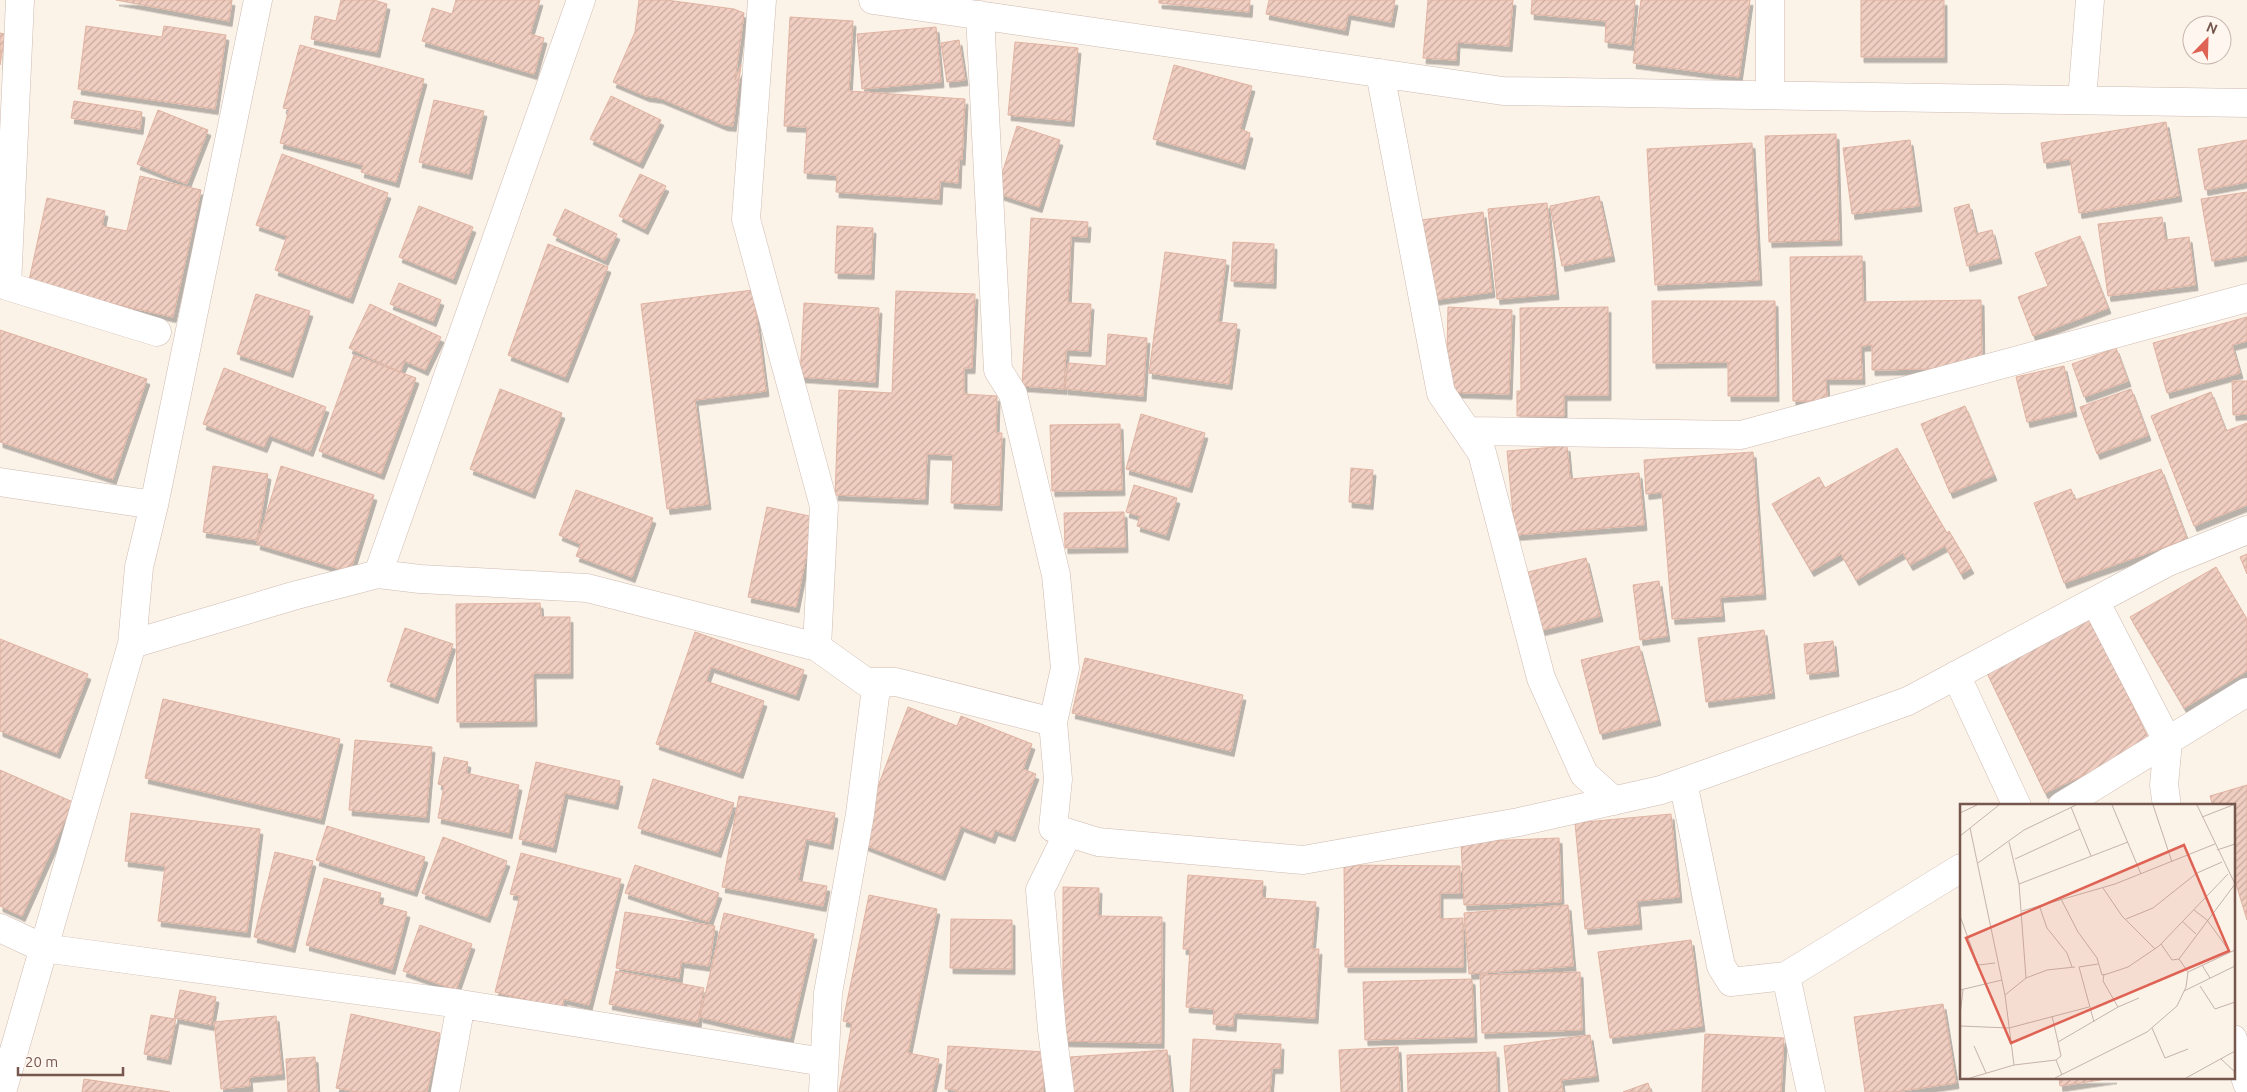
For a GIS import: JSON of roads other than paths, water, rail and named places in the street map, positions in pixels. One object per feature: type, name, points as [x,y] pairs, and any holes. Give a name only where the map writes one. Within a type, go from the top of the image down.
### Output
[{"type":"street","points":[[20,0],[6,286],[158,332]]},
{"type":"street","points":[[2,1092],[132,644],[139,567],[154,505],[258,0]]},
{"type":"street","points":[[378,574],[581,0]]},
{"type":"street","points":[[762,0],[746,219],[824,506],[817,647]]},
{"type":"street","points":[[873,0],[1503,90],[2247,103]]},
{"type":"street","points":[[1770,0],[1770,94]]},
{"type":"street","points":[[2082,100],[2090,0]]},
{"type":"street","points":[[980,15],[998,370],[1013,394],[1056,575],[1065,668],[1053,722],[1058,779],[1052,828],[1098,842],[1303,860],[1519,822],[1661,790],[1908,701],[2168,562],[2247,530]]},
{"type":"street","points":[[1380,73],[1441,394],[1482,453],[1541,678],[1584,774],[1614,801]]},
{"type":"street","points":[[1467,431],[1741,435],[2247,298]]},
{"type":"street","points":[[0,482],[154,505]]},
{"type":"street","points":[[132,644],[293,596],[378,574],[420,579],[587,588],[817,647],[866,682],[896,682],[1053,722]]},
{"type":"street","points":[[2095,601],[2168,742],[2164,785],[2167,804]]},
{"type":"street","points":[[1956,675],[2016,804]]},
{"type":"street","points":[[822,1092],[828,993],[860,814],[875,696],[880,682]]},
{"type":"street","points":[[2065,804],[2247,692]]},
{"type":"street","points":[[1683,782],[1721,966],[1731,982],[1786,976],[1960,869]]},
{"type":"street","points":[[1060,1092],[1052,1030],[1040,890],[1068,833]]},
{"type":"street","points":[[0,928],[43,948],[461,1004],[824,1062]]},
{"type":"street","points":[[1786,976],[1811,1092]]},
{"type":"street","points":[[445,1092],[461,1004]]},
{"type":"street","points":[[2234,1042],[2247,1083]]}]
